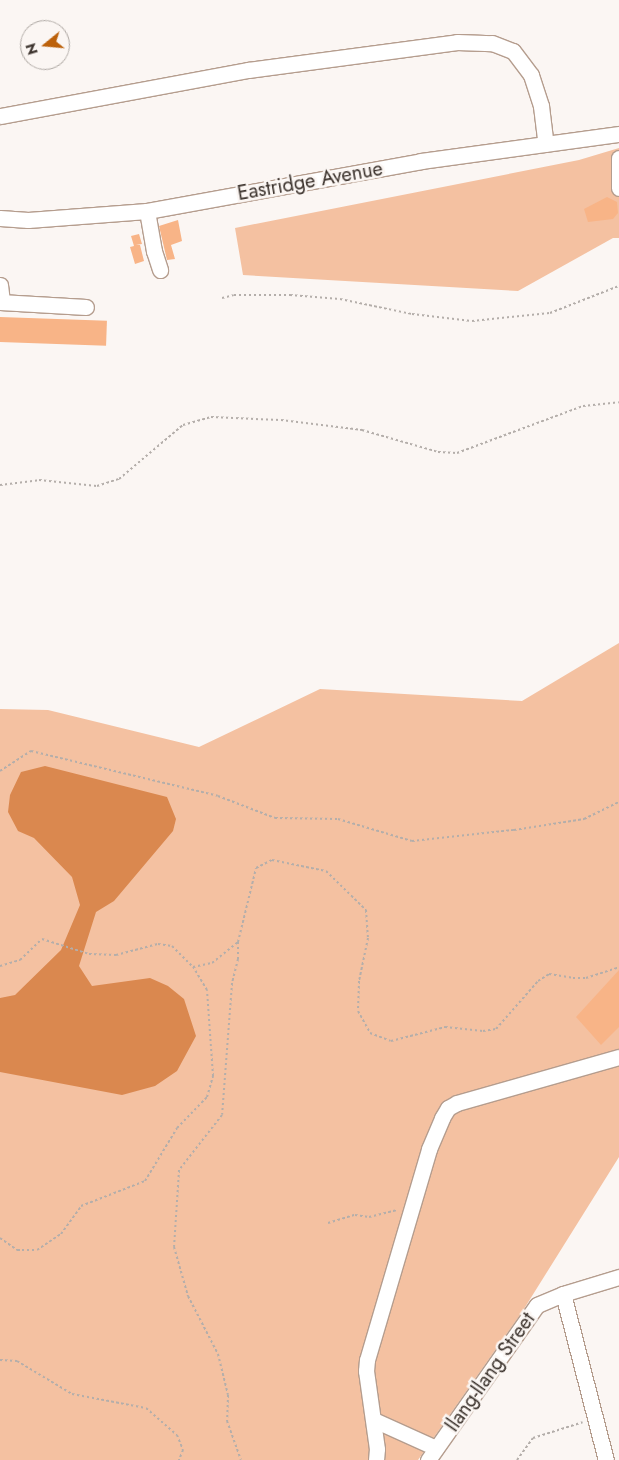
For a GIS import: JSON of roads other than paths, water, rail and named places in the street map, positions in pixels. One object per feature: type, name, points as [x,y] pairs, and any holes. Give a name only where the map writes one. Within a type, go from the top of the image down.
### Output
[{"type":"street","points":[[0,116],[248,70],[457,42],[492,42],[513,51],[531,75],[541,106],[546,144]]},
{"type":"street","points":[[619,134],[619,141]]},
{"type":"street","name":"Eastridge Avenue","points":[[0,218],[28,220],[147,211],[421,162],[619,134]]},
{"type":"street","points":[[619,158],[619,188]]},
{"type":"street","points":[[147,211],[154,251],[160,270]]},
{"type":"street","points":[[0,285],[1,302],[86,307]]},
{"type":"street","points":[[376,1460],[377,1449],[374,1420],[366,1366],[437,1126],[448,1108],[457,1103],[619,1057]]},
{"type":"street","name":"Ilang-Ilang Street","points":[[432,1454],[537,1304],[619,1277]]},
{"type":"street","points":[[563,1294],[606,1460]]},
{"type":"street","points":[[374,1420],[432,1454]]}]
